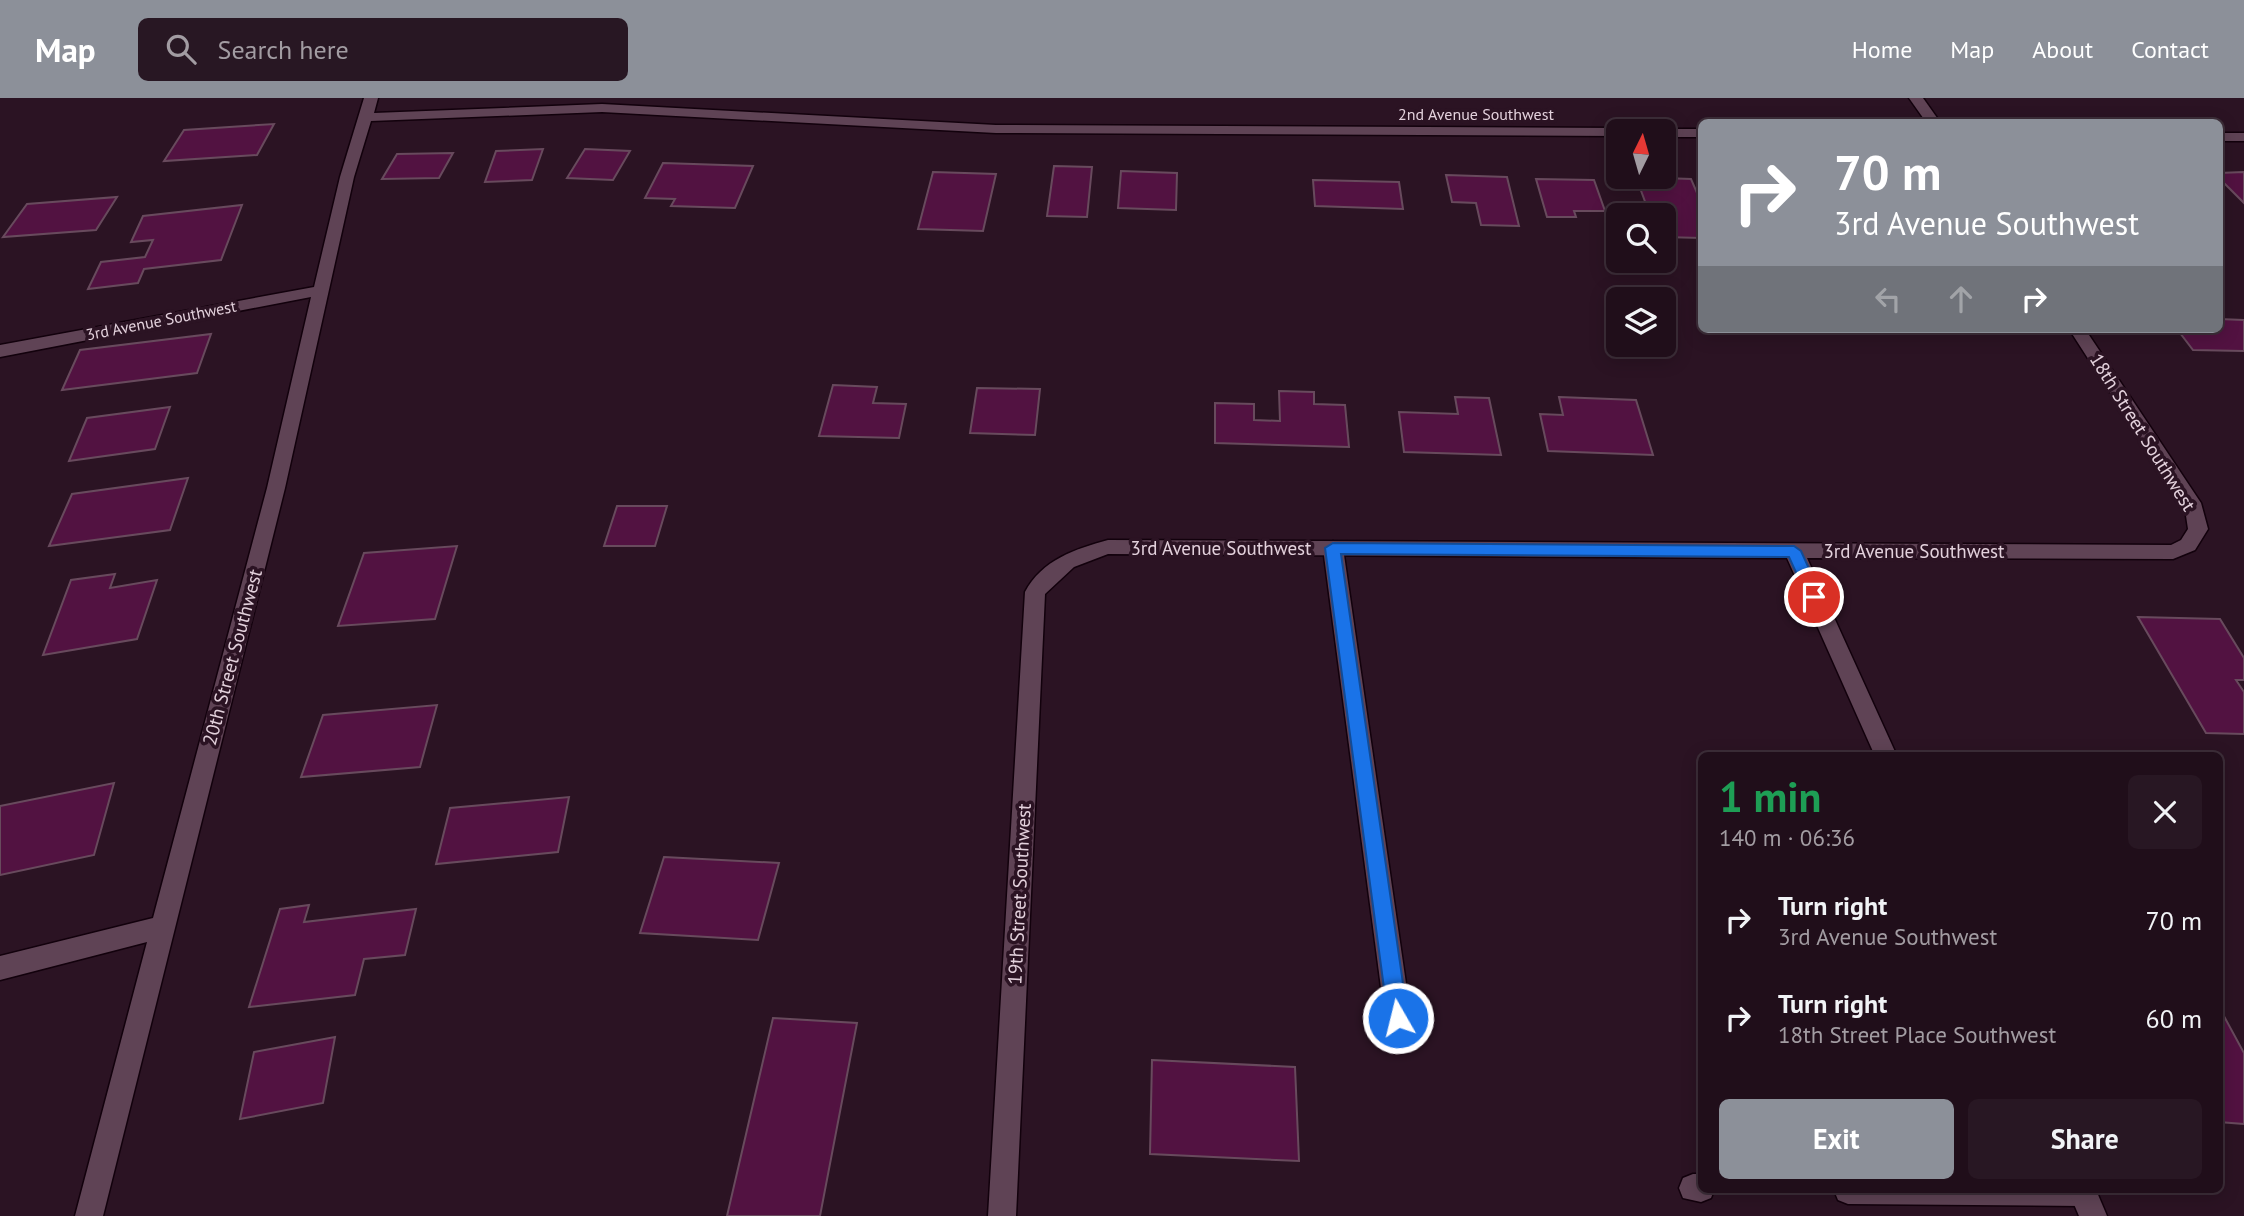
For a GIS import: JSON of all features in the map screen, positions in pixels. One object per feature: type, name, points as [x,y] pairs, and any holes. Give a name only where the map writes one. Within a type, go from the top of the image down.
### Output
[{"type":"street","points":[[1916,98],[1931,119]]},
{"type":"street","name":"2nd Avenue Southwest","points":[[369,107],[591,107],[996,129],[1606,132]]},
{"type":"street","name":"20th Street Southwest","points":[[89,1216],[276,488],[347,177],[369,107]]},
{"type":"street","points":[[1676,133],[1698,133]]},
{"type":"street","points":[[2223,137],[2244,137]]},
{"type":"street","name":"3rd Avenue Southwest","points":[[0,351],[322,290]]},
{"type":"street","name":"18th Street Southwest","points":[[2080,333],[2194,508],[2199,529],[2195,538]]},
{"type":"street","name":"3rd Avenue Southwest","points":[[1047,575],[1074,556],[1108,547],[2173,552],[2188,545],[2195,538]]},
{"type":"street","points":[[1333,548],[1398,1018]]},
{"type":"street","points":[[1794,551],[1884,752]]},
{"type":"street","name":"19th Street Southwest","points":[[1002,1216],[1035,592],[1047,575]]},
{"type":"street","points":[[0,968],[162,927]]},
{"type":"street","points":[[1928,1193],[2086,1199]]},
{"type":"building","points":[[274,124],[257,155],[164,161],[184,130]]},
{"type":"building","points":[[543,149],[532,180],[485,182],[496,151]]},
{"type":"building","points":[[585,149],[630,151],[613,180],[567,178]]},
{"type":"building","points":[[453,153],[439,178],[382,179],[397,154]]},
{"type":"building","points":[[663,163],[753,166],[735,208],[671,206],[675,199],[645,198]]},
{"type":"building","points":[[1054,166],[1092,167],[1087,217],[1047,216]]},
{"type":"building","points":[[1121,171],[1177,173],[1176,210],[1118,208]]},
{"type":"building","points":[[933,172],[996,174],[983,231],[918,229]]},
{"type":"building","points":[[2244,172],[2244,203],[2223,182],[2223,173]]},
{"type":"building","points":[[1446,175],[1507,177],[1519,226],[1481,225],[1476,203],[1452,202]]},
{"type":"building","points":[[1676,178],[1691,179],[1698,195],[1698,238],[1676,237],[1676,203],[1646,203],[1640,189],[1676,189]]},
{"type":"building","points":[[1536,179],[1594,180],[1605,211],[1574,211],[1576,217],[1547,217]]},
{"type":"building","points":[[1313,180],[1399,182],[1403,209],[1315,206]]},
{"type":"building","points":[[117,197],[96,230],[3,237],[27,204]]},
{"type":"building","points":[[242,205],[221,260],[144,269],[138,283],[88,289],[101,262],[145,257],[153,240],[131,242],[143,216]]},
{"type":"building","points":[[2223,319],[2244,320],[2244,351],[2193,350],[2180,333],[2223,333]]},
{"type":"building","points":[[211,334],[197,373],[62,390],[80,350]]},
{"type":"building","points":[[833,385],[877,387],[873,403],[906,404],[899,438],[819,436]]},
{"type":"building","points":[[977,388],[1040,389],[1035,435],[970,433]]},
{"type":"building","points":[[1279,391],[1314,392],[1314,404],[1345,405],[1349,447],[1215,443],[1215,403],[1254,404],[1254,420],[1280,421]]},
{"type":"building","points":[[1455,397],[1489,398],[1501,455],[1404,452],[1399,412],[1458,414]]},
{"type":"building","points":[[1559,397],[1636,400],[1653,455],[1548,451],[1540,414],[1563,415]]},
{"type":"building","points":[[170,407],[155,449],[69,461],[87,418]]},
{"type":"building","points":[[188,478],[170,530],[49,546],[72,494]]},
{"type":"building","points":[[617,506],[667,506],[655,546],[604,546]]},
{"type":"building","points":[[457,546],[435,619],[338,626],[364,553]]},
{"type":"building","points":[[115,574],[110,588],[157,580],[137,639],[43,655],[71,580]]},
{"type":"building","points":[[2138,617],[2220,619],[2244,658],[2244,680],[2236,680],[2244,692],[2244,734],[2206,733]]},
{"type":"building","points":[[437,705],[420,767],[301,777],[323,715]]},
{"type":"building","points":[[114,783],[94,855],[0,875],[0,806]]},
{"type":"building","points":[[569,797],[558,852],[436,864],[450,808]]},
{"type":"building","points":[[664,857],[779,863],[758,940],[640,933]]},
{"type":"building","points":[[309,905],[304,922],[416,909],[405,955],[364,959],[355,995],[249,1007],[280,909]]},
{"type":"building","points":[[2223,1014],[2244,1053],[2244,1124],[2223,1122]]},
{"type":"building","points":[[773,1018],[857,1023],[820,1216],[727,1216]]},
{"type":"building","points":[[335,1037],[323,1103],[240,1119],[254,1052]]},
{"type":"building","points":[[1152,1060],[1295,1067],[1299,1161],[1150,1154]]},
{"type":"route","points":[[1398,1018],[1333,548],[1794,551],[1814,597]]}]
